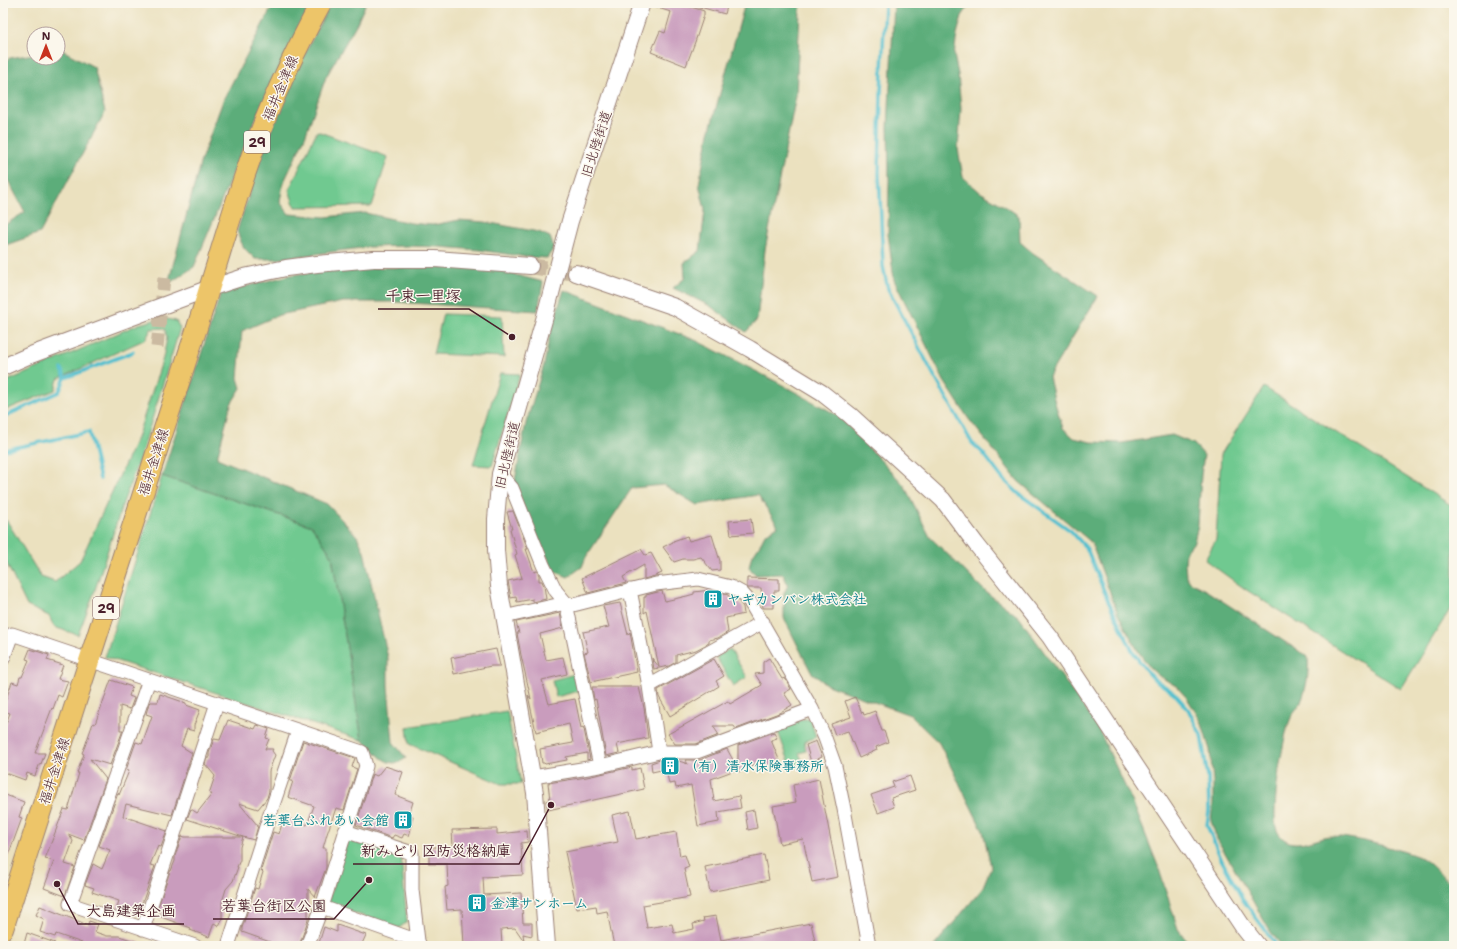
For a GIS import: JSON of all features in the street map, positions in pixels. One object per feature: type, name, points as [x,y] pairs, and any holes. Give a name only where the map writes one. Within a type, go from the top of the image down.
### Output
[{"type":"main road","name":"福井金津線","points":[[3,929],[256,144],[293,57],[321,3]]},
{"type":"street","name":"旧北陸街道","points":[[547,946],[533,778],[499,586],[496,550],[496,519],[500,474],[570,222],[642,3]]},
{"type":"street","points":[[3,368],[28,356],[210,288],[244,277],[286,268],[374,259],[435,259],[530,266]]},
{"type":"street","points":[[576,273],[675,307],[750,349],[822,393],[845,410],[943,500],[1050,637],[1243,927],[1258,946]]},
{"type":"street","points":[[500,474],[512,488],[543,565],[556,591],[566,603],[600,766]]},
{"type":"street","points":[[504,617],[566,603],[573,605],[656,584],[698,579],[731,587],[742,593],[750,602],[763,622],[826,738],[834,766],[869,946]]},
{"type":"street","points":[[630,590],[649,686],[659,752]]},
{"type":"street","points":[[649,686],[763,622]]},
{"type":"street","points":[[3,659],[12,634],[362,752],[366,766],[322,907],[307,946]]},
{"type":"street","points":[[149,680],[70,904],[195,946]]},
{"type":"street","points":[[143,929],[217,704]]},
{"type":"street","points":[[533,778],[600,766],[659,752],[697,752],[812,710]]},
{"type":"street","points":[[228,946],[298,731]]},
{"type":"street","points":[[322,907],[419,943],[412,890],[412,853],[345,831]]},
{"type":"green space","points":[[274,3],[312,3],[256,118],[194,267],[168,284],[201,160],[224,98]]},
{"type":"green space","points":[[331,3],[366,3],[357,23],[326,77],[305,137],[283,184],[280,202],[289,214],[325,217],[365,213],[411,223],[433,225],[459,220],[485,222],[539,232],[550,237],[554,248],[547,258],[527,257],[479,250],[407,246],[368,247],[278,259],[255,259],[243,247],[237,231],[262,154],[291,80]]},
{"type":"green space","points":[[745,3],[802,3],[800,10],[796,96],[765,250],[757,320],[746,332],[710,306],[673,288],[685,278],[684,263],[700,251],[705,210],[699,184],[709,133]]},
{"type":"green space","points":[[894,3],[971,3],[962,16],[957,34],[954,55],[958,74],[961,109],[958,149],[963,177],[980,192],[1019,216],[1020,242],[1033,253],[1098,296],[1049,377],[1063,428],[1074,438],[1091,442],[1122,443],[1172,435],[1194,444],[1204,455],[1201,475],[1198,525],[1194,542],[1186,552],[1186,576],[1190,582],[1207,591],[1308,657],[1308,674],[1305,691],[1301,702],[1292,715],[1287,729],[1278,775],[1275,822],[1278,833],[1285,840],[1292,843],[1334,836],[1373,843],[1420,857],[1433,866],[1454,886],[1454,946],[1282,946],[1270,931],[1217,839],[1211,821],[1213,781],[1210,750],[1201,721],[1187,698],[1176,686],[1159,676],[1150,668],[1138,651],[1118,614],[1091,542],[1018,481],[968,418],[944,381],[894,280],[888,234],[888,128]]},
{"type":"green space","points":[[66,52],[94,67],[105,112],[40,233],[3,246],[3,226],[25,212],[3,171],[3,62],[10,58],[26,55],[26,66],[66,66]]},
{"type":"green space","points":[[317,131],[388,157],[372,206],[295,207],[289,190]]},
{"type":"green space","points":[[457,267],[506,269],[516,275],[543,282],[538,311],[395,302],[343,302],[279,315],[242,331],[238,378],[241,388],[231,404],[217,458],[327,504],[357,536],[364,551],[388,658],[388,686],[393,742],[406,758],[399,762],[393,763],[387,762],[362,740],[332,556],[312,526],[162,476],[220,295],[227,291],[291,275],[344,268]]},
{"type":"green space","points":[[564,290],[695,340],[839,416],[904,485],[930,537],[986,592],[1019,617],[1097,726],[1133,803],[1158,866],[1178,929],[1189,946],[934,946],[982,889],[991,867],[983,831],[939,743],[910,715],[827,685],[811,672],[784,618],[784,593],[788,585],[783,574],[756,575],[749,568],[751,558],[765,534],[778,526],[758,495],[697,505],[664,485],[632,488],[586,557],[582,567],[568,577],[554,571],[523,506],[515,480],[526,423],[544,365],[550,333]]},
{"type":"green space","points":[[443,314],[502,316],[504,357],[433,354]]},
{"type":"green space","points":[[163,318],[176,321],[180,328],[142,452],[123,503],[94,593],[78,635],[54,627],[49,616],[27,606],[3,556],[3,520],[7,521],[41,577],[55,582],[80,561],[137,438],[163,358],[167,338],[165,330],[163,328],[151,329],[146,339],[58,379],[55,390],[3,411],[3,383],[139,324]]},
{"type":"green space","points":[[500,373],[520,374],[492,466],[473,465]]},
{"type":"green space","points":[[1264,387],[1454,507],[1454,603],[1401,689],[1245,589],[1205,560],[1216,539],[1221,454]]},
{"type":"green space","points":[[162,476],[312,526],[332,556],[362,740],[105,657]]},
{"type":"green space","points":[[730,649],[747,677],[733,686],[716,657]]},
{"type":"green space","points":[[575,674],[579,691],[556,697],[552,680]]},
{"type":"green space","points":[[507,711],[521,784],[501,784],[409,744],[407,727]]},
{"type":"green space","points":[[803,719],[810,719],[816,737],[804,742],[806,751],[799,753],[803,763],[791,767],[777,729]]},
{"type":"green space","points":[[348,839],[401,856],[407,922],[399,928],[327,904]]},
{"type":"building","points":[[651,3],[678,3],[704,11],[704,15],[686,66],[651,52],[660,31],[665,33],[671,12],[651,6]]},
{"type":"building","points":[[697,3],[728,3],[725,14],[696,6]]},
{"type":"building","points":[[513,511],[528,549],[526,549],[534,572],[537,571],[539,581],[542,581],[544,586],[546,599],[533,602],[533,599],[517,602],[516,597],[511,598],[508,581],[522,578],[515,555],[517,554],[507,512]]},
{"type":"building","points":[[751,519],[753,533],[731,535],[729,521]]},
{"type":"building","points":[[712,535],[720,561],[720,570],[712,571],[701,557],[683,559],[674,562],[663,547],[673,541],[687,536],[689,541]]},
{"type":"building","points":[[641,549],[645,555],[651,553],[662,573],[644,579],[644,565],[623,577],[626,583],[588,593],[582,578]]},
{"type":"building","points":[[747,578],[779,579],[779,591],[774,591],[774,608],[763,608],[761,588],[748,588]]},
{"type":"building","points":[[710,590],[728,595],[730,598],[733,597],[737,599],[743,607],[744,614],[726,618],[728,632],[718,638],[709,640],[709,643],[696,650],[676,655],[676,662],[669,666],[654,669],[652,658],[659,667],[647,611],[644,613],[644,597],[646,597],[646,595],[662,591],[665,601],[694,594],[694,592]]},
{"type":"building","points":[[620,603],[628,635],[630,632],[637,672],[591,682],[584,653],[588,652],[583,632],[609,627],[603,606]]},
{"type":"building","points":[[560,613],[563,628],[540,634],[546,660],[563,657],[567,674],[542,680],[549,704],[575,699],[581,728],[583,727],[584,729],[590,759],[587,760],[587,753],[566,757],[567,760],[545,764],[542,763],[540,749],[573,743],[569,724],[536,732],[528,695],[531,699],[521,655],[517,633],[519,633],[516,622]]},
{"type":"building","points":[[30,649],[49,655],[47,660],[63,665],[58,679],[68,681],[62,697],[58,695],[53,709],[52,708],[35,753],[45,753],[41,764],[40,763],[35,776],[27,773],[25,780],[3,772],[3,731],[10,713],[3,711],[3,708],[12,682],[18,684],[20,677],[22,677],[29,660],[26,659]]},
{"type":"building","points":[[496,649],[500,666],[491,666],[454,674],[451,658]]},
{"type":"building","points":[[769,658],[782,679],[785,678],[791,689],[784,693],[792,705],[779,713],[736,729],[734,726],[713,726],[719,735],[696,744],[675,744],[668,734],[728,701],[730,704],[762,685],[755,674],[763,673],[763,662]]},
{"type":"building","points":[[714,659],[724,676],[716,681],[719,686],[670,716],[659,697],[658,690]]},
{"type":"building","points":[[111,680],[132,687],[129,696],[134,698],[130,709],[120,706],[120,730],[123,730],[110,765],[90,759],[106,779],[84,840],[68,834],[73,841],[65,864],[75,867],[65,896],[44,888],[54,861],[45,859],[64,809],[68,810],[79,773],[77,773],[84,754],[82,753],[93,723],[95,724]]},
{"type":"building","points":[[592,687],[639,687],[644,708],[648,738],[617,744],[619,753],[606,756],[596,699],[594,700]]},
{"type":"building","points":[[160,694],[186,703],[186,705],[200,710],[194,725],[194,731],[187,729],[181,746],[192,753],[172,815],[126,804],[123,816],[167,831],[161,847],[158,846],[150,865],[155,866],[138,915],[117,907],[119,901],[92,892],[94,888],[85,885],[93,864],[102,869],[110,850],[99,846],[118,793],[119,795],[129,771],[126,770],[136,742],[142,744],[152,716],[146,714],[149,703],[158,702]]},
{"type":"building","points":[[855,697],[864,715],[875,711],[882,731],[884,731],[888,742],[876,747],[877,750],[859,758],[848,731],[835,735],[831,724],[851,717],[845,701]]},
{"type":"building","points":[[228,720],[255,729],[257,725],[269,729],[266,738],[269,739],[265,749],[273,749],[272,751],[275,755],[269,771],[269,791],[267,798],[258,809],[239,803],[258,826],[254,840],[187,819],[191,809],[197,813],[212,794],[209,794],[215,776],[205,764],[207,758],[209,758],[209,753],[214,739],[220,740]]},
{"type":"building","points":[[774,732],[777,738],[771,740],[780,762],[765,768],[763,761],[738,772],[738,745]]},
{"type":"building","points":[[303,741],[355,758],[352,767],[357,769],[344,810],[336,808],[327,834],[323,848],[326,848],[326,868],[315,897],[308,889],[308,920],[299,946],[269,946],[270,942],[242,932],[242,928],[255,888],[258,889],[263,872],[261,870],[273,832],[279,834],[284,817],[307,825],[314,806],[288,797],[293,781],[290,781]]},
{"type":"building","points":[[816,741],[822,757],[811,762],[806,745]]},
{"type":"building","points":[[727,749],[738,769],[711,779],[714,801],[739,796],[741,808],[718,812],[719,822],[698,826],[691,785],[676,788],[675,783],[669,784],[666,769],[652,772],[651,763],[660,760],[676,760],[688,764],[685,760],[700,760]]},
{"type":"building","points":[[385,766],[403,772],[395,795],[413,802],[409,815],[413,816],[409,836],[404,834],[402,838],[394,835],[392,838],[356,825],[372,774],[377,776]]},
{"type":"building","points":[[632,767],[632,770],[640,768],[644,789],[548,810],[546,801],[550,800],[548,783],[587,777]]},
{"type":"building","points":[[910,776],[915,790],[891,798],[894,807],[878,813],[871,795],[894,787],[892,782]]},
{"type":"building","points":[[819,779],[838,877],[812,882],[803,839],[780,844],[773,806],[796,802],[793,785]]},
{"type":"building","points":[[3,794],[24,802],[19,817],[22,818],[4,867],[3,867]]},
{"type":"building","points":[[754,810],[757,828],[748,830],[745,812]]},
{"type":"building","points":[[630,811],[636,839],[676,832],[680,856],[685,855],[689,867],[684,869],[690,897],[643,905],[647,928],[672,924],[674,933],[694,929],[693,924],[704,921],[703,918],[716,916],[721,940],[811,923],[816,946],[614,946],[607,911],[597,913],[596,906],[577,909],[565,852],[618,842],[612,815]]},
{"type":"building","points":[[497,829],[497,834],[527,831],[528,842],[521,843],[523,875],[483,877],[484,895],[521,893],[523,923],[532,923],[532,936],[523,934],[524,941],[515,928],[501,929],[502,946],[464,946],[462,909],[447,910],[445,887],[448,886],[447,864],[429,864],[429,847],[453,847],[452,830]]},
{"type":"building","points":[[182,836],[243,837],[240,847],[240,860],[238,867],[233,881],[226,889],[222,902],[222,919],[219,926],[214,923],[209,937],[190,930],[191,928],[161,917],[162,912],[157,910],[170,871],[175,861],[175,856]]},
{"type":"building","points":[[764,855],[769,880],[710,892],[705,867]]},
{"type":"building","points":[[40,906],[88,925],[89,921],[98,924],[95,932],[107,936],[119,936],[144,944],[144,946],[80,946],[82,943],[56,934],[55,937],[40,932],[44,919],[36,915]]},
{"type":"building","points":[[337,925],[366,935],[361,946],[318,946],[324,927],[337,932]]},
{"type":"building","points":[[27,933],[55,943],[24,944]]},
{"type":"waterway","points":[[885,3],[879,174],[883,266],[888,289],[972,443],[983,453],[1002,478],[1019,494],[1071,531],[1087,549],[1109,603],[1133,652],[1154,679],[1174,693],[1188,709],[1201,735],[1208,778],[1209,811],[1207,825],[1222,861],[1243,900],[1277,946]]},
{"type":"waterway","points":[[3,417],[59,392],[65,378],[133,352]]},
{"type":"waterway","points":[[62,369],[65,378]]},
{"type":"waterway","points":[[3,444],[4,450],[89,432],[100,479]]},
{"type":"tunnel","points":[[530,266],[576,273]]},
{"type":"tunnel","points":[[157,347],[164,278]]},
{"type":"place","name":"千束一里塚","points":[[512,337]]},
{"type":"place","name":"ヤギカンバン株式会社","points":[[713,599]]},
{"type":"place","name":"（有）清水保険事務所","points":[[670,766]]},
{"type":"place","name":"新みどり区防災格納庫","points":[[551,805]]},
{"type":"place","name":"若葉台ふれあい会館","points":[[403,820]]},
{"type":"place","name":"若葉台街区公園","points":[[369,880]]},
{"type":"place","name":"大島建築企画","points":[[57,884]]},
{"type":"place","name":"金津サンホーム","points":[[477,903]]}]
